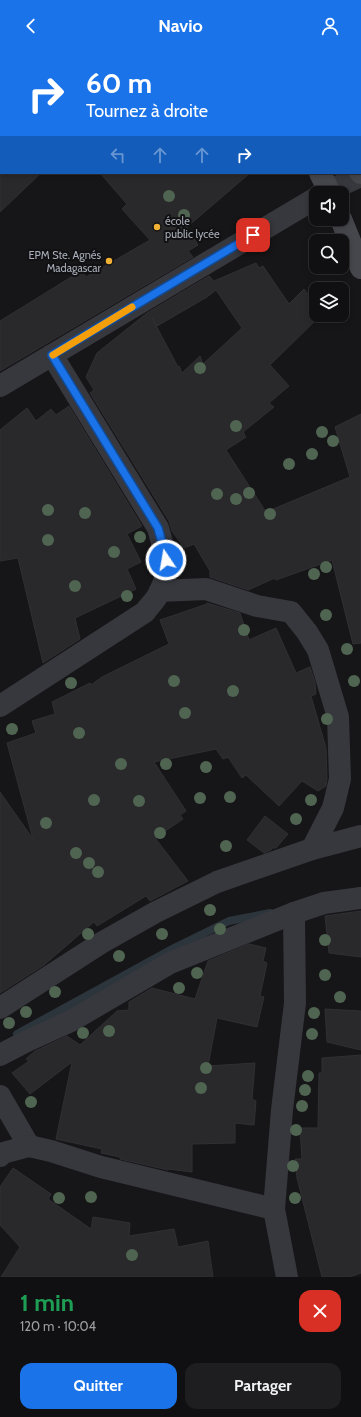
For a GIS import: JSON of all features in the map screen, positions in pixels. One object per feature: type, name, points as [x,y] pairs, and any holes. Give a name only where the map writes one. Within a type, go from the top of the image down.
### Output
[{"type":"main road","points":[[344,226],[361,268]]},
{"type":"street","points":[[331,186],[361,174]]},
{"type":"street","points":[[0,386],[309,198]]},
{"type":"street","points":[[0,706],[145,612],[160,592],[167,570],[164,550],[158,528],[52,355]]},
{"type":"street","points":[[160,592],[206,589],[257,606],[290,612],[318,650],[338,717],[340,779],[333,808],[312,849]]},
{"type":"street","points":[[0,1008],[101,943],[156,912],[217,882],[312,849],[361,836]]},
{"type":"street","points":[[0,1055],[27,1040],[71,1021],[170,963],[294,913],[324,903],[361,898]]},
{"type":"street","points":[[287,1277],[274,1209],[282,1110],[295,1003],[294,913]]},
{"type":"street","points":[[0,1096],[29,1146]]},
{"type":"street","points":[[0,1156],[3,1153],[29,1146],[51,1151],[100,1167],[274,1209]]},
{"type":"building","points":[[0,174],[40,174],[0,212]]},
{"type":"building","points":[[101,174],[249,174],[187,227],[198,245],[188,251],[193,257],[0,371],[0,321],[81,271],[86,277],[150,240],[122,209],[127,204]]},
{"type":"building","points":[[256,263],[259,268],[263,266],[289,304],[304,289],[309,295],[309,322],[314,322],[270,365],[289,386],[269,403],[274,407],[243,432],[246,437],[226,450],[266,512],[350,477],[335,427],[361,414],[361,643],[353,644],[332,560],[276,580],[275,578],[248,590],[210,577],[210,571],[194,544],[184,548],[172,531],[169,521],[90,393],[94,390],[86,377],[97,353],[147,313],[209,276],[214,281]],"holes":[[[216,290],[242,328],[203,364],[200,356],[182,373],[152,318],[157,326],[207,297]]]},
{"type":"building","points":[[69,406],[142,526],[127,534],[141,562],[127,569],[136,589],[75,618],[80,639],[43,663],[18,558],[0,561],[0,430],[27,408],[36,421],[51,409],[56,415]]},
{"type":"building","points":[[207,603],[240,613],[249,640],[276,628],[296,673],[310,667],[315,682],[316,694],[311,696],[326,748],[326,786],[318,791],[302,781],[279,806],[246,775],[242,778],[228,757],[223,759],[216,749],[154,762],[186,811],[180,815],[183,819],[155,838],[188,881],[150,901],[146,896],[97,926],[94,922],[44,965],[0,993],[0,792],[33,839],[7,743],[36,733],[32,721],[55,714],[52,702],[90,683],[91,685],[102,677],[169,644],[160,620]]},
{"type":"building","points":[[265,816],[288,834],[276,848],[272,848],[264,853],[247,840]]},
{"type":"building","points":[[361,911],[361,957],[329,953],[325,916]]},
{"type":"building","points":[[249,944],[266,948],[263,961],[267,963],[260,996],[264,997],[257,1027],[217,1018],[208,1066],[255,1063],[252,1099],[256,1101],[254,1125],[235,1123],[235,1143],[192,1144],[192,1172],[168,1170],[120,1159],[120,1157],[101,1153],[102,1149],[56,1139],[72,1062],[30,1094],[12,1073],[29,1061],[26,1059],[35,1051],[67,1036],[80,1045],[117,1011],[129,1010],[129,1002],[152,988],[195,999],[208,961]]},
{"type":"building","points":[[325,1009],[361,1011],[361,1050],[327,1042]]},
{"type":"building","points":[[361,1055],[361,1273],[349,1277],[322,1277],[297,1178],[295,1159],[302,1159],[300,1128],[318,1128],[319,1073],[322,1073],[322,1058]]},
{"type":"building","points":[[13,1168],[51,1194],[48,1199],[91,1229],[93,1217],[130,1223],[129,1236],[174,1229],[178,1247],[208,1241],[213,1277],[1,1277],[20,1247],[0,1225],[0,1187]]},
{"type":"waterway","points":[[17,1034],[174,948],[229,921],[270,913]]},
{"type":"slow traffic","points":[[53,355],[132,307]]},
{"type":"place","name":"école public lycée","points":[[157,227]]},
{"type":"place","name":"EPM Ste. Agnés Madagascar","points":[[109,261]]},
{"type":"route","points":[[166,560],[158,528],[52,355],[253,235]]}]
